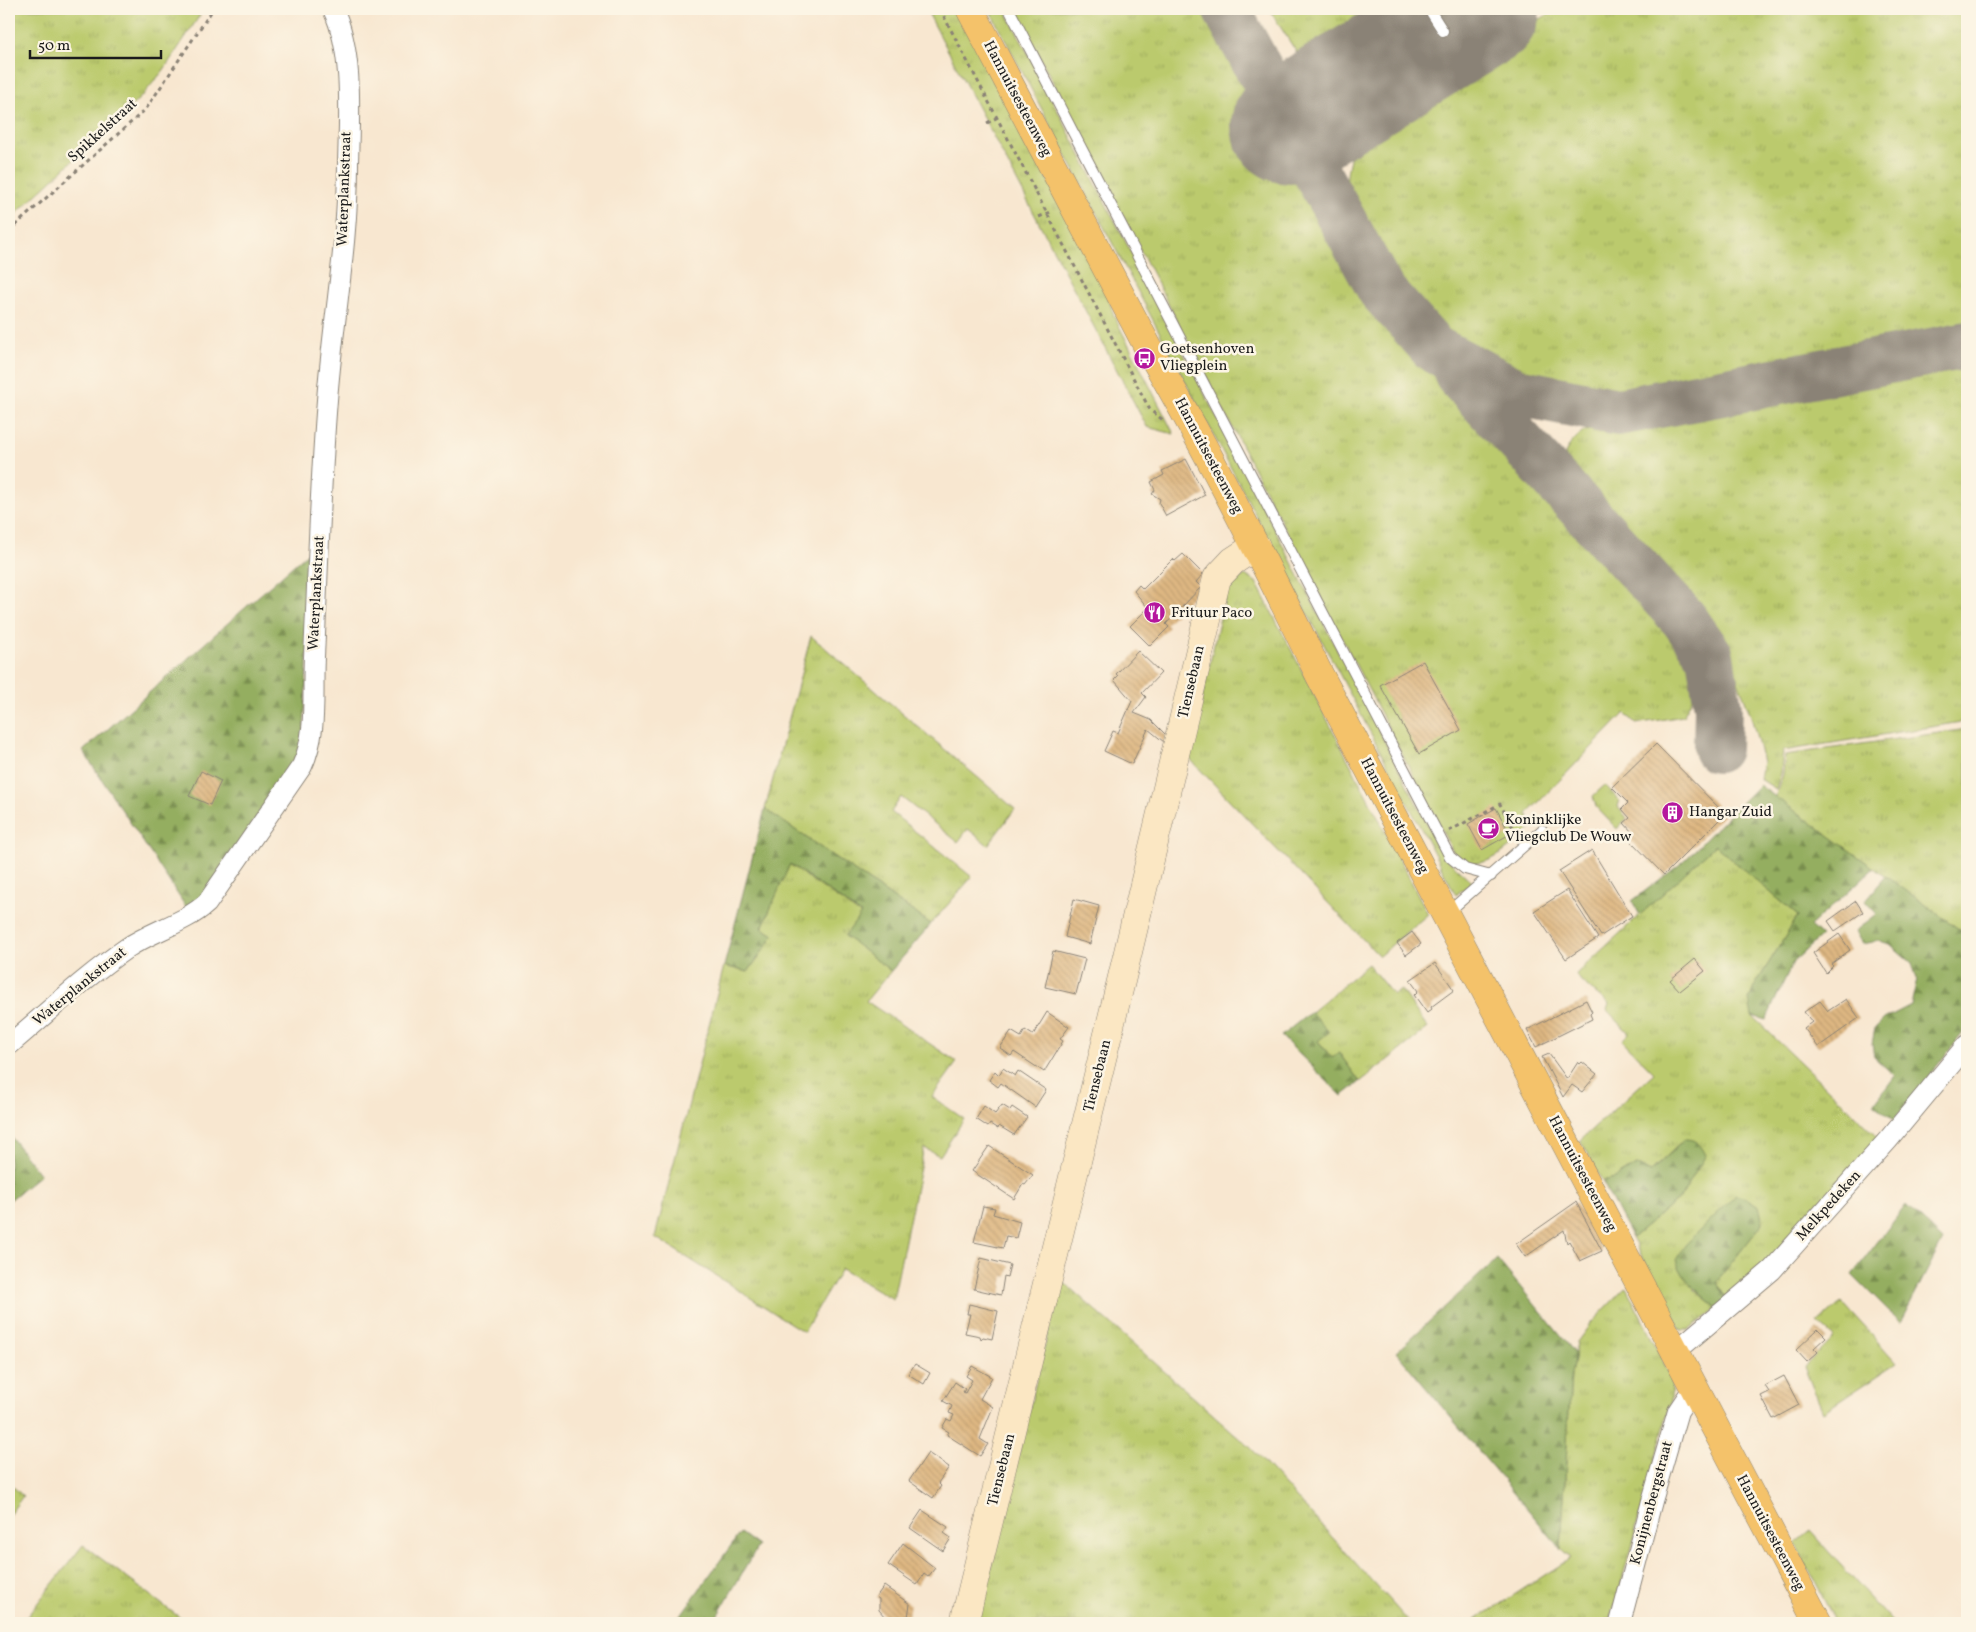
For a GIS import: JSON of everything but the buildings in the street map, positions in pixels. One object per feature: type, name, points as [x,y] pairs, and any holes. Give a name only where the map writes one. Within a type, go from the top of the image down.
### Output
[{"type":"main road","name":"Hannuitsesteenweg","points":[[970,9],[1256,546],[1319,674],[1818,1623]]},
{"type":"street","name":"Waterplankstraat","points":[[9,1045],[99,969],[129,947],[191,915],[207,903],[307,756],[313,718],[314,660],[327,401],[348,204],[348,75],[343,39],[338,19],[333,9]]},
{"type":"street","name":"Tiensebaan","points":[[964,1623],[1123,973],[1217,578],[1233,561],[1256,546]]},
{"type":"street","name":"Melkpedeken","points":[[1675,1352],[1772,1270],[1888,1140],[1967,1044]]},
{"type":"street","name":"Konijnenbergstraat","points":[[1620,1623],[1678,1411],[1694,1387]]},
{"type":"lane","points":[[1009,9],[1450,857],[1465,869],[1492,876]]},
{"type":"lane","points":[[1429,9],[1444,32]]},
{"type":"lane","points":[[1446,915],[1542,830]]},
{"type":"path","name":"Spikkelstraat","points":[[9,231],[146,109],[213,9]]},
{"type":"path","points":[[1439,836],[1500,804],[1524,847]]},
{"type":"green space","points":[[9,9],[204,9],[163,71],[141,97],[9,220]]},
{"type":"green space","points":[[926,9],[957,9],[1106,290],[1114,316],[1174,434],[1147,427]]},
{"type":"green space","points":[[989,9],[1005,9],[1444,856],[1472,882],[1456,895]]},
{"type":"green space","points":[[1015,9],[1204,9],[1378,298],[1451,388],[1673,622],[1683,639],[1694,666],[1696,685],[1683,716],[1636,724],[1625,713],[1527,814],[1535,825],[1496,856],[1475,863],[1464,860],[1453,852]]},
{"type":"green space","points":[[1269,9],[1396,9],[1332,47],[1318,52],[1297,53]]},
{"type":"green space","points":[[1557,9],[1967,9],[1967,334],[1629,400],[1580,392],[1532,377],[1486,357],[1432,325],[1415,309],[1400,290],[1352,211],[1348,200],[1347,176],[1352,153],[1363,132],[1371,123],[1393,107]]},
{"type":"green space","points":[[1967,356],[1967,721],[1783,751],[1781,773],[1776,789],[1760,779],[1763,762],[1751,716],[1732,665],[1708,630],[1571,485],[1564,469],[1565,455],[1568,448],[1585,431]]},
{"type":"green space","points":[[313,548],[303,749],[199,903],[188,910],[83,751]]},
{"type":"green space","points":[[1245,575],[1256,582],[1428,914],[1379,956],[1189,758],[1227,586]]},
{"type":"green space","points":[[811,636],[1015,809],[988,845],[968,829],[958,842],[901,797],[891,812],[972,877],[931,924],[765,809]]},
{"type":"green space","points":[[1967,729],[1967,935],[1775,797],[1783,774],[1785,755]]},
{"type":"green space","points":[[1605,785],[1619,800],[1617,806],[1627,818],[1617,829],[1596,807],[1593,796]]},
{"type":"green space","points":[[1759,785],[1874,868],[1810,926],[1821,936],[1793,962],[1766,1020],[1752,1016],[1749,1000],[1754,987],[1798,916],[1715,845],[1640,915],[1632,901],[1684,861]]},
{"type":"green space","points":[[765,809],[931,924],[891,971],[845,936],[861,914],[790,864],[762,928],[774,935],[748,972],[724,966]]},
{"type":"green space","points":[[1715,845],[1798,916],[1754,987],[1752,1016],[1879,1138],[1789,1239],[1728,1299],[1716,1282],[1763,1223],[1693,1289],[1717,1308],[1689,1330],[1681,1330],[1632,1238],[1681,1197],[1685,1139],[1650,1172],[1636,1165],[1615,1178],[1602,1181],[1580,1140],[1654,1073],[1622,1040],[1629,1033],[1607,1010],[1609,1004],[1581,981],[1576,974]]},
{"type":"green space","points":[[789,864],[861,915],[845,936],[891,971],[866,1001],[957,1062],[932,1097],[964,1119],[940,1156],[924,1148],[893,1299],[841,1269],[804,1332],[655,1237],[724,966],[748,972],[774,935],[762,928]]},
{"type":"green space","points":[[1886,876],[1967,935],[1967,1028],[1894,1120],[1874,1104],[1895,1076],[1874,1057],[1872,1044],[1875,1028],[1884,1019],[1911,1005],[1917,979],[1912,963],[1890,944],[1879,941],[1862,944],[1855,931],[1877,914],[1865,901]]},
{"type":"green space","points":[[1368,964],[1393,995],[1401,990],[1428,1028],[1360,1082],[1339,1053],[1332,1058],[1318,1041],[1311,1012]]},
{"type":"green space","points":[[1311,1012],[1329,1032],[1318,1041],[1332,1058],[1339,1053],[1360,1082],[1342,1096],[1281,1036]]},
{"type":"green space","points":[[9,1134],[40,1175],[9,1201]]},
{"type":"green space","points":[[1685,1139],[1698,1143],[1706,1155],[1681,1197],[1632,1238],[1602,1181],[1615,1178],[1636,1165],[1651,1172]]},
{"type":"green space","points":[[1736,1195],[1746,1198],[1759,1206],[1763,1223],[1716,1282],[1728,1299],[1717,1308],[1688,1281],[1676,1260],[1685,1245]]},
{"type":"green space","points":[[1906,1205],[1943,1240],[1900,1323],[1852,1275]]},
{"type":"green space","points":[[1497,1259],[1575,1353],[1571,1374],[1561,1549],[1396,1352]]},
{"type":"green space","points":[[1061,1280],[1251,1448],[1410,1623],[977,1623]]},
{"type":"green space","points":[[1626,1287],[1672,1379],[1671,1402],[1610,1623],[1471,1623],[1571,1558],[1561,1549],[1571,1374],[1577,1342],[1591,1323]]},
{"type":"green space","points":[[1842,1302],[1897,1363],[1823,1412],[1804,1367],[1834,1337],[1818,1323]]},
{"type":"green space","points":[[9,1483],[23,1496],[9,1515]]},
{"type":"green space","points":[[1810,1531],[1893,1623],[1836,1623],[1795,1543]]},
{"type":"green space","points":[[740,1533],[758,1546],[713,1623],[675,1623]]},
{"type":"green space","points":[[83,1545],[187,1623],[22,1623]]},
{"type":"taxiway","points":[[1226,9],[1381,290],[1434,349],[1517,392],[1618,412],[1967,345]]},
{"type":"taxiway","points":[[1458,375],[1684,619],[1710,656],[1718,708],[1717,749]]},
{"type":"runway","points":[[1290,125],[1481,9]]},
{"type":"place","name":"Goetsenhoven Vliegplein","points":[[1144,358]]},
{"type":"place","name":"Frituur Paco","points":[[1155,613]]},
{"type":"place","name":"Hangar Zuid","points":[[1673,812]]},
{"type":"place","name":"Koninklijke Vliegclub De Wouw","points":[[1489,829]]}]
